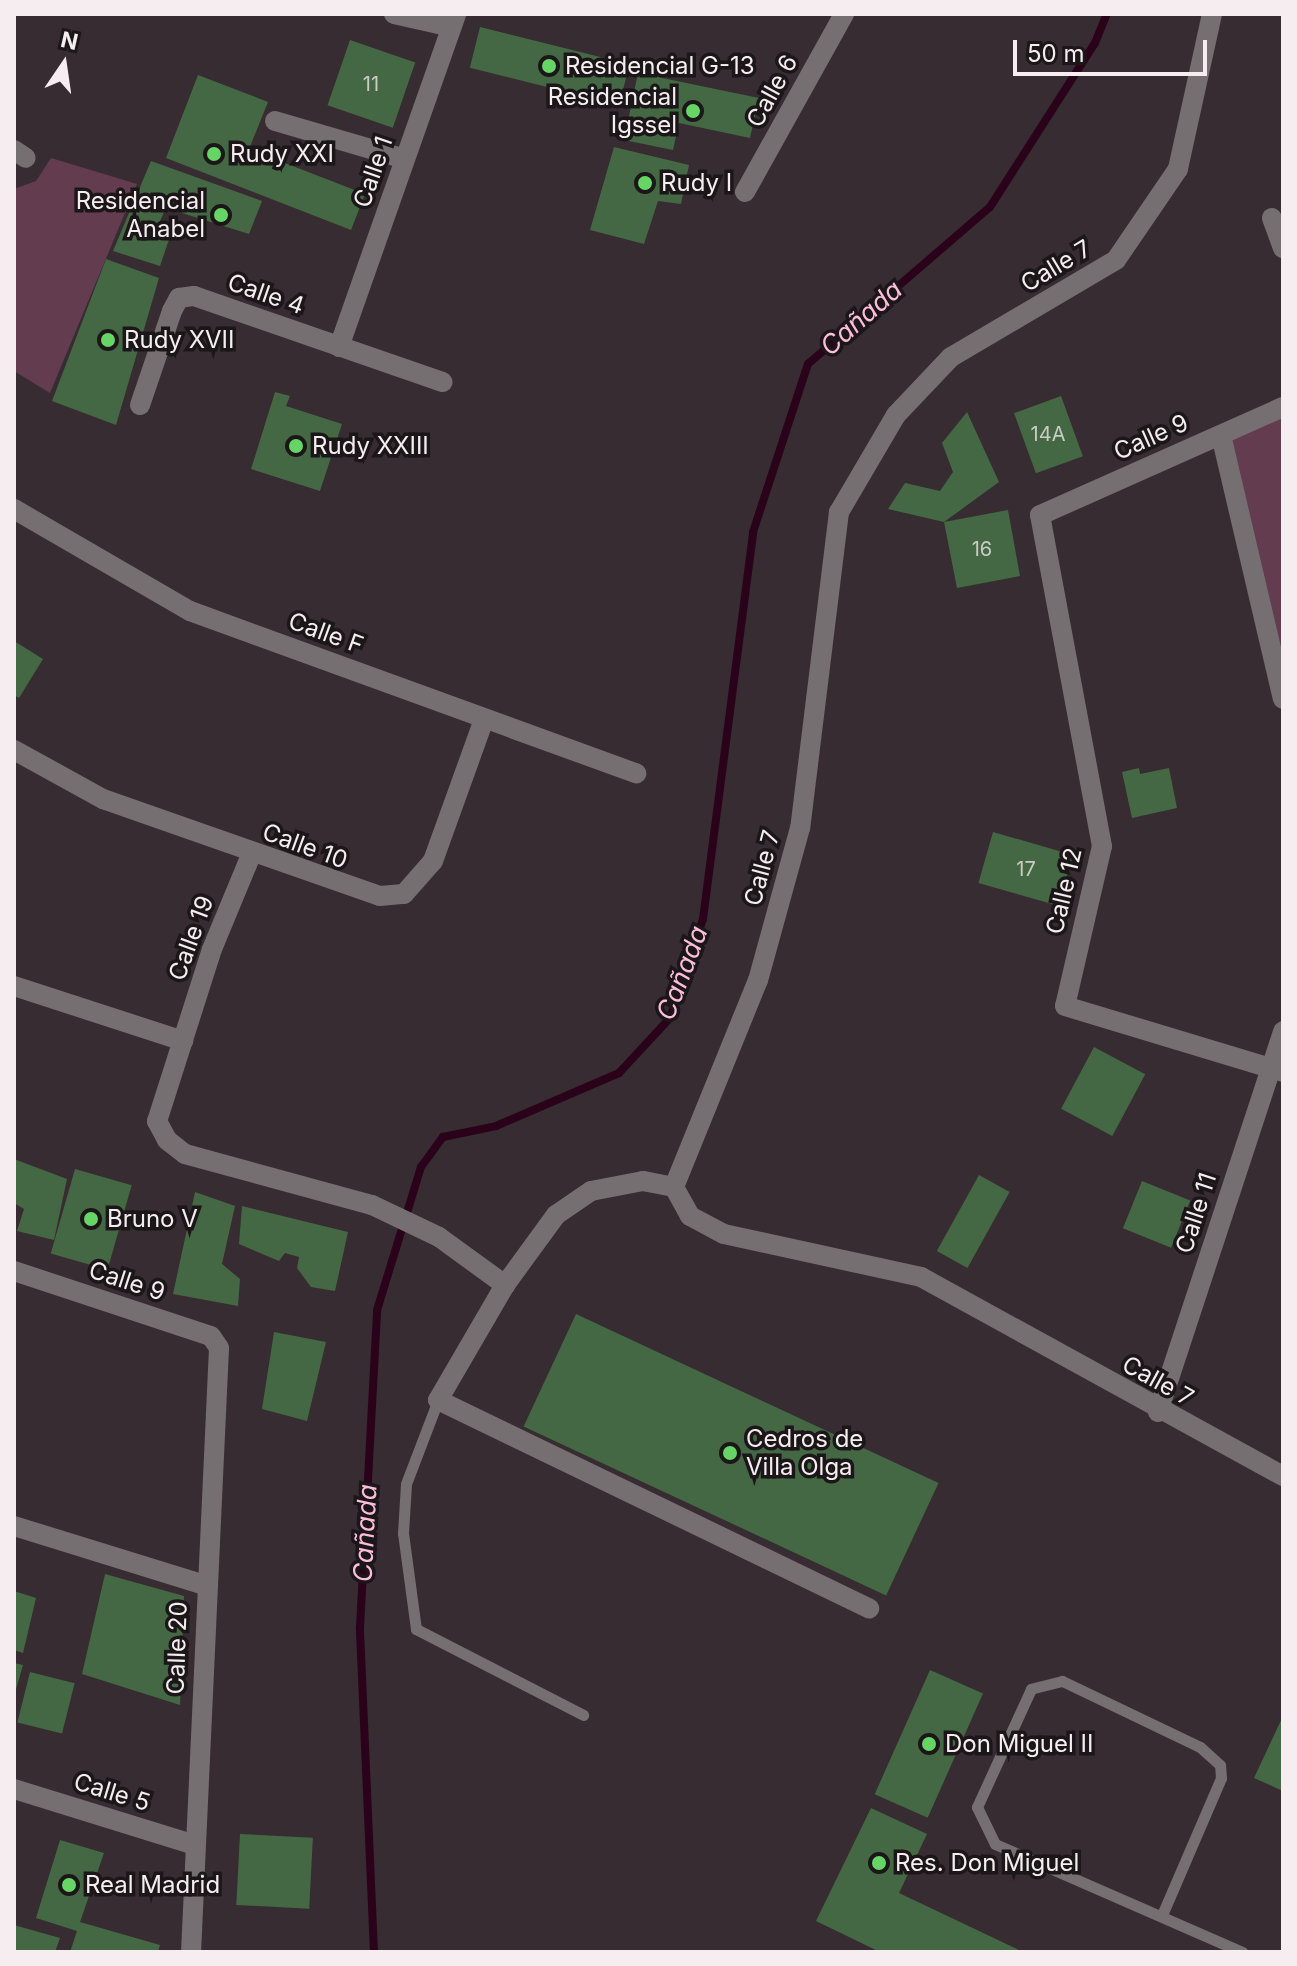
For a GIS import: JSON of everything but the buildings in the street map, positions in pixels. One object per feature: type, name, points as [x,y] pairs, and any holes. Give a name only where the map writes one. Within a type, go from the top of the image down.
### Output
[{"type":"street","points":[[394,14],[454,21]]},
{"type":"street","name":"Calle 6","points":[[745,192],[844,14]]},
{"type":"street","name":"Calle 7","points":[[1212,14],[1178,169],[1116,260],[951,357],[896,415],[839,512],[800,828],[758,980],[674,1187],[690,1216],[724,1234],[921,1277],[1158,1412],[1283,1476]]},
{"type":"street","name":"Calle 1","points":[[339,347],[454,21]]},
{"type":"street","points":[[275,121],[405,159]]},
{"type":"street","points":[[1272,218],[1283,248]]},
{"type":"street","name":"Calle 4","points":[[140,405],[179,298],[194,296],[443,382]]},
{"type":"street","name":"Calle 9","points":[[1040,515],[1283,407]]},
{"type":"street","points":[[1221,435],[1283,699]]},
{"type":"street","name":"Calle F","points":[[14,509],[190,611],[636,773]]},
{"type":"street","name":"Calle 12","points":[[1040,515],[1102,846],[1065,1006],[1277,1070]]},
{"type":"street","name":"Calle 10","points":[[14,750],[103,799],[251,855],[356,892],[404,894],[433,861],[484,719]]},
{"type":"street","name":"Calle 19","points":[[251,855],[157,1121],[167,1140],[185,1154],[372,1205],[439,1237],[505,1285]]},
{"type":"street","points":[[14,986],[183,1041]]},
{"type":"street","name":"Calle 11","points":[[1158,1412],[1277,1070],[1283,1031]]},
{"type":"street","points":[[674,1187],[643,1181],[591,1191],[556,1215],[505,1285],[438,1400],[869,1608]]},
{"type":"street","name":"Calle 9","points":[[14,1271],[211,1336],[219,1348]]},
{"type":"street","name":"Calle 20","points":[[191,1952],[205,1585],[219,1348]]},
{"type":"street","points":[[14,1526],[205,1585]]},
{"type":"street","name":"Calle 5","points":[[14,1789],[195,1845]]},
{"type":"lane","points":[[438,1400],[406,1484],[403,1533],[416,1629],[583,1715]]},
{"type":"lane","points":[[1162,1915],[1221,1778],[1220,1765],[1200,1747],[1062,1681],[1031,1689],[977,1807],[983,1825],[995,1844],[1242,1952]]},
{"type":"shaded area","points":[[51,158],[137,184],[50,393],[14,371],[14,189],[36,181]]},
{"type":"shaded area","points":[[1283,410],[1283,698],[1221,435]]},
{"type":"waterway","name":"Cañada","points":[[374,1952],[360,1627],[377,1310],[421,1167],[443,1137],[496,1126],[619,1073],[670,1018],[703,919],[753,532],[808,364],[990,207],[1095,43],[1107,14]]},
{"type":"place","name":"Residencial G-13","points":[[549,66]]},
{"type":"place","name":"Residencial Igssel","points":[[693,111]]},
{"type":"place","name":"Rudy XXI","points":[[214,154]]},
{"type":"place","name":"Rudy I","points":[[645,183]]},
{"type":"place","name":"Residencial Anabel","points":[[221,215]]},
{"type":"place","name":"Rudy XVII","points":[[108,340]]},
{"type":"place","name":"Rudy XXIII","points":[[296,446]]},
{"type":"place","name":"Bruno V","points":[[91,1219]]},
{"type":"place","name":"Cedros de Villa Olga","points":[[730,1453]]},
{"type":"place","name":"Don Miguel II","points":[[929,1744]]},
{"type":"place","name":"Res. Don Miguel","points":[[879,1863]]},
{"type":"place","name":"Real Madrid","points":[[69,1885]]}]
